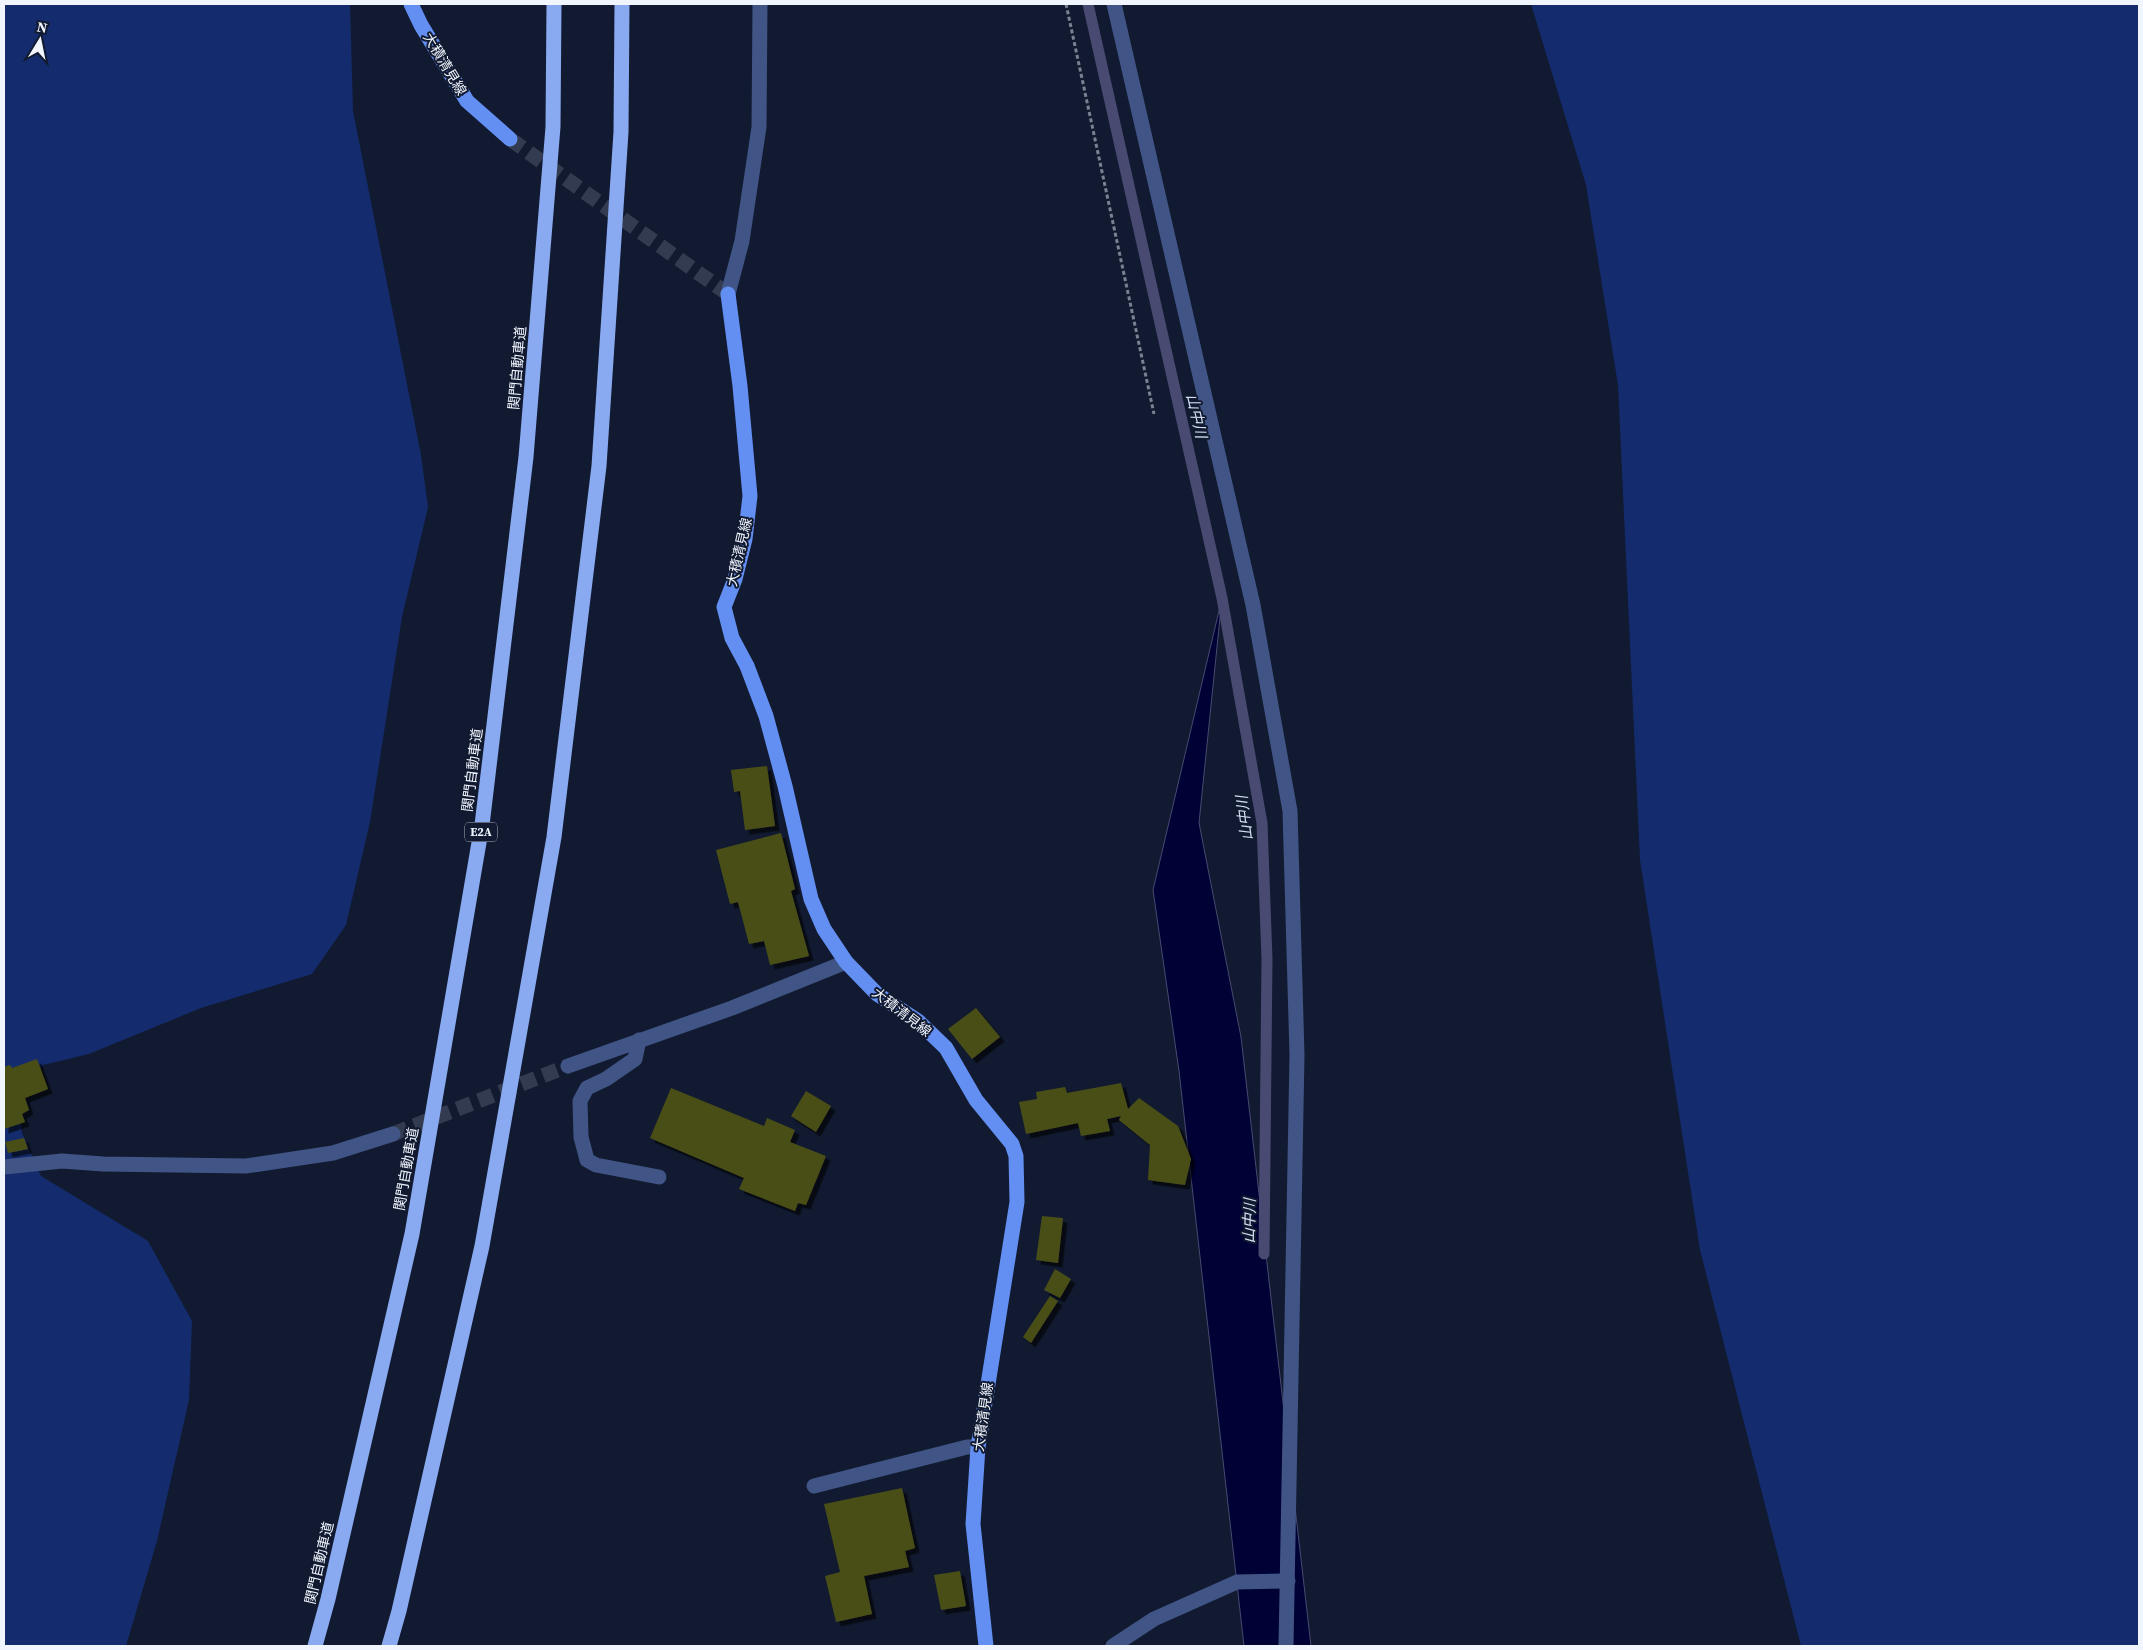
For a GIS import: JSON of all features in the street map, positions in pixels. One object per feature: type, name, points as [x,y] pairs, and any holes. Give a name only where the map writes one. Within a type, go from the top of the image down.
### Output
[{"type":"highway","name":"関門自動車道","points":[[315,1646],[328,1599],[412,1234],[482,825],[527,447],[553,127],[554,4]]},
{"type":"highway","points":[[389,1646],[399,1611],[482,1246],[554,837],[599,466],[621,132],[622,4]]},
{"type":"main road","name":"大積清見線","points":[[411,4],[421,25],[467,101],[510,139]]},
{"type":"main road","name":"大積清見線","points":[[728,294],[740,386],[750,496],[745,539],[735,579],[724,607],[732,638],[746,666],[766,716],[786,786],[811,899],[824,929],[846,962],[877,994],[918,1021],[946,1048],[976,1100],[1012,1144],[1016,1156],[1016,1202],[978,1448],[973,1524],[986,1646]]},
{"type":"street","points":[[728,294],[742,241],[760,127],[760,4]]},
{"type":"street","points":[[1114,4],[1253,605],[1290,811],[1297,1055],[1281,1581],[1286,1646]]},
{"type":"street","points":[[568,1066],[732,1008],[846,962]]},
{"type":"street","points":[[639,1040],[635,1060],[606,1079],[587,1088],[580,1101],[581,1137],[587,1160],[596,1165],[659,1177]]},
{"type":"street","points":[[4,1167],[62,1161],[103,1164],[246,1166],[332,1153],[393,1134]]},
{"type":"street","points":[[814,1486],[967,1448],[978,1448]]},
{"type":"street","points":[[1112,1646],[1154,1619],[1238,1582],[1281,1581]]},
{"type":"path","points":[[1066,4],[1154,414]]},
{"type":"shaded area","points":[[4,4],[350,4],[353,111],[421,455],[428,507],[402,617],[370,822],[346,925],[312,974],[201,1008],[89,1054],[43,1065],[19,1104],[22,1133],[41,1176],[148,1241],[192,1321],[189,1400],[157,1541],[126,1646],[4,1646]]},
{"type":"shaded area","points":[[1531,4],[2139,4],[2139,1646],[1801,1646],[1700,1250],[1640,860],[1618,385],[1586,185]]},
{"type":"water","points":[[1222,598],[1199,823],[1241,1037],[1311,1646],[1244,1646],[1179,1071],[1153,890]]},
{"type":"building","points":[[767,766],[775,826],[745,830],[740,791],[734,792],[731,770]]},
{"type":"building","points":[[781,833],[795,889],[791,891],[809,956],[770,965],[764,941],[749,944],[738,902],[730,904],[716,850]]},
{"type":"building","points":[[976,1008],[1000,1037],[972,1059],[948,1029]]},
{"type":"building","points":[[37,1059],[48,1089],[25,1098],[29,1110],[22,1114],[25,1122],[4,1129],[4,1067],[10,1065],[12,1068]]},
{"type":"building","points":[[1121,1083],[1128,1109],[1139,1098],[1178,1126],[1191,1159],[1185,1185],[1148,1180],[1150,1145],[1119,1120],[1121,1116],[1107,1119],[1110,1131],[1081,1136],[1078,1123],[1026,1134],[1019,1102],[1037,1099],[1036,1092],[1065,1087],[1067,1093]]},
{"type":"building","points":[[671,1088],[764,1126],[767,1118],[795,1130],[790,1142],[826,1156],[806,1205],[798,1203],[795,1211],[739,1189],[744,1178],[650,1138]]},
{"type":"building","points":[[806,1091],[831,1106],[816,1132],[791,1116]]},
{"type":"building","points":[[24,1138],[28,1149],[8,1153],[5,1142]]},
{"type":"building","points":[[1042,1216],[1063,1218],[1058,1263],[1036,1260]]},
{"type":"building","points":[[1055,1269],[1071,1279],[1060,1298],[1044,1290]]},
{"type":"building","points":[[1050,1296],[1058,1301],[1031,1343],[1023,1337]]},
{"type":"building","points":[[902,1488],[915,1548],[905,1551],[909,1567],[864,1576],[872,1614],[836,1622],[825,1576],[840,1572],[824,1504]]},
{"type":"building","points":[[960,1571],[966,1606],[941,1610],[934,1575]]},
{"type":"waterway","name":"山中川","points":[[1088,4],[1222,598],[1262,823],[1267,959],[1264,1254]]},
{"type":"tunnel","points":[[510,139],[728,294]]},
{"type":"tunnel","points":[[393,1134],[568,1066]]}]
